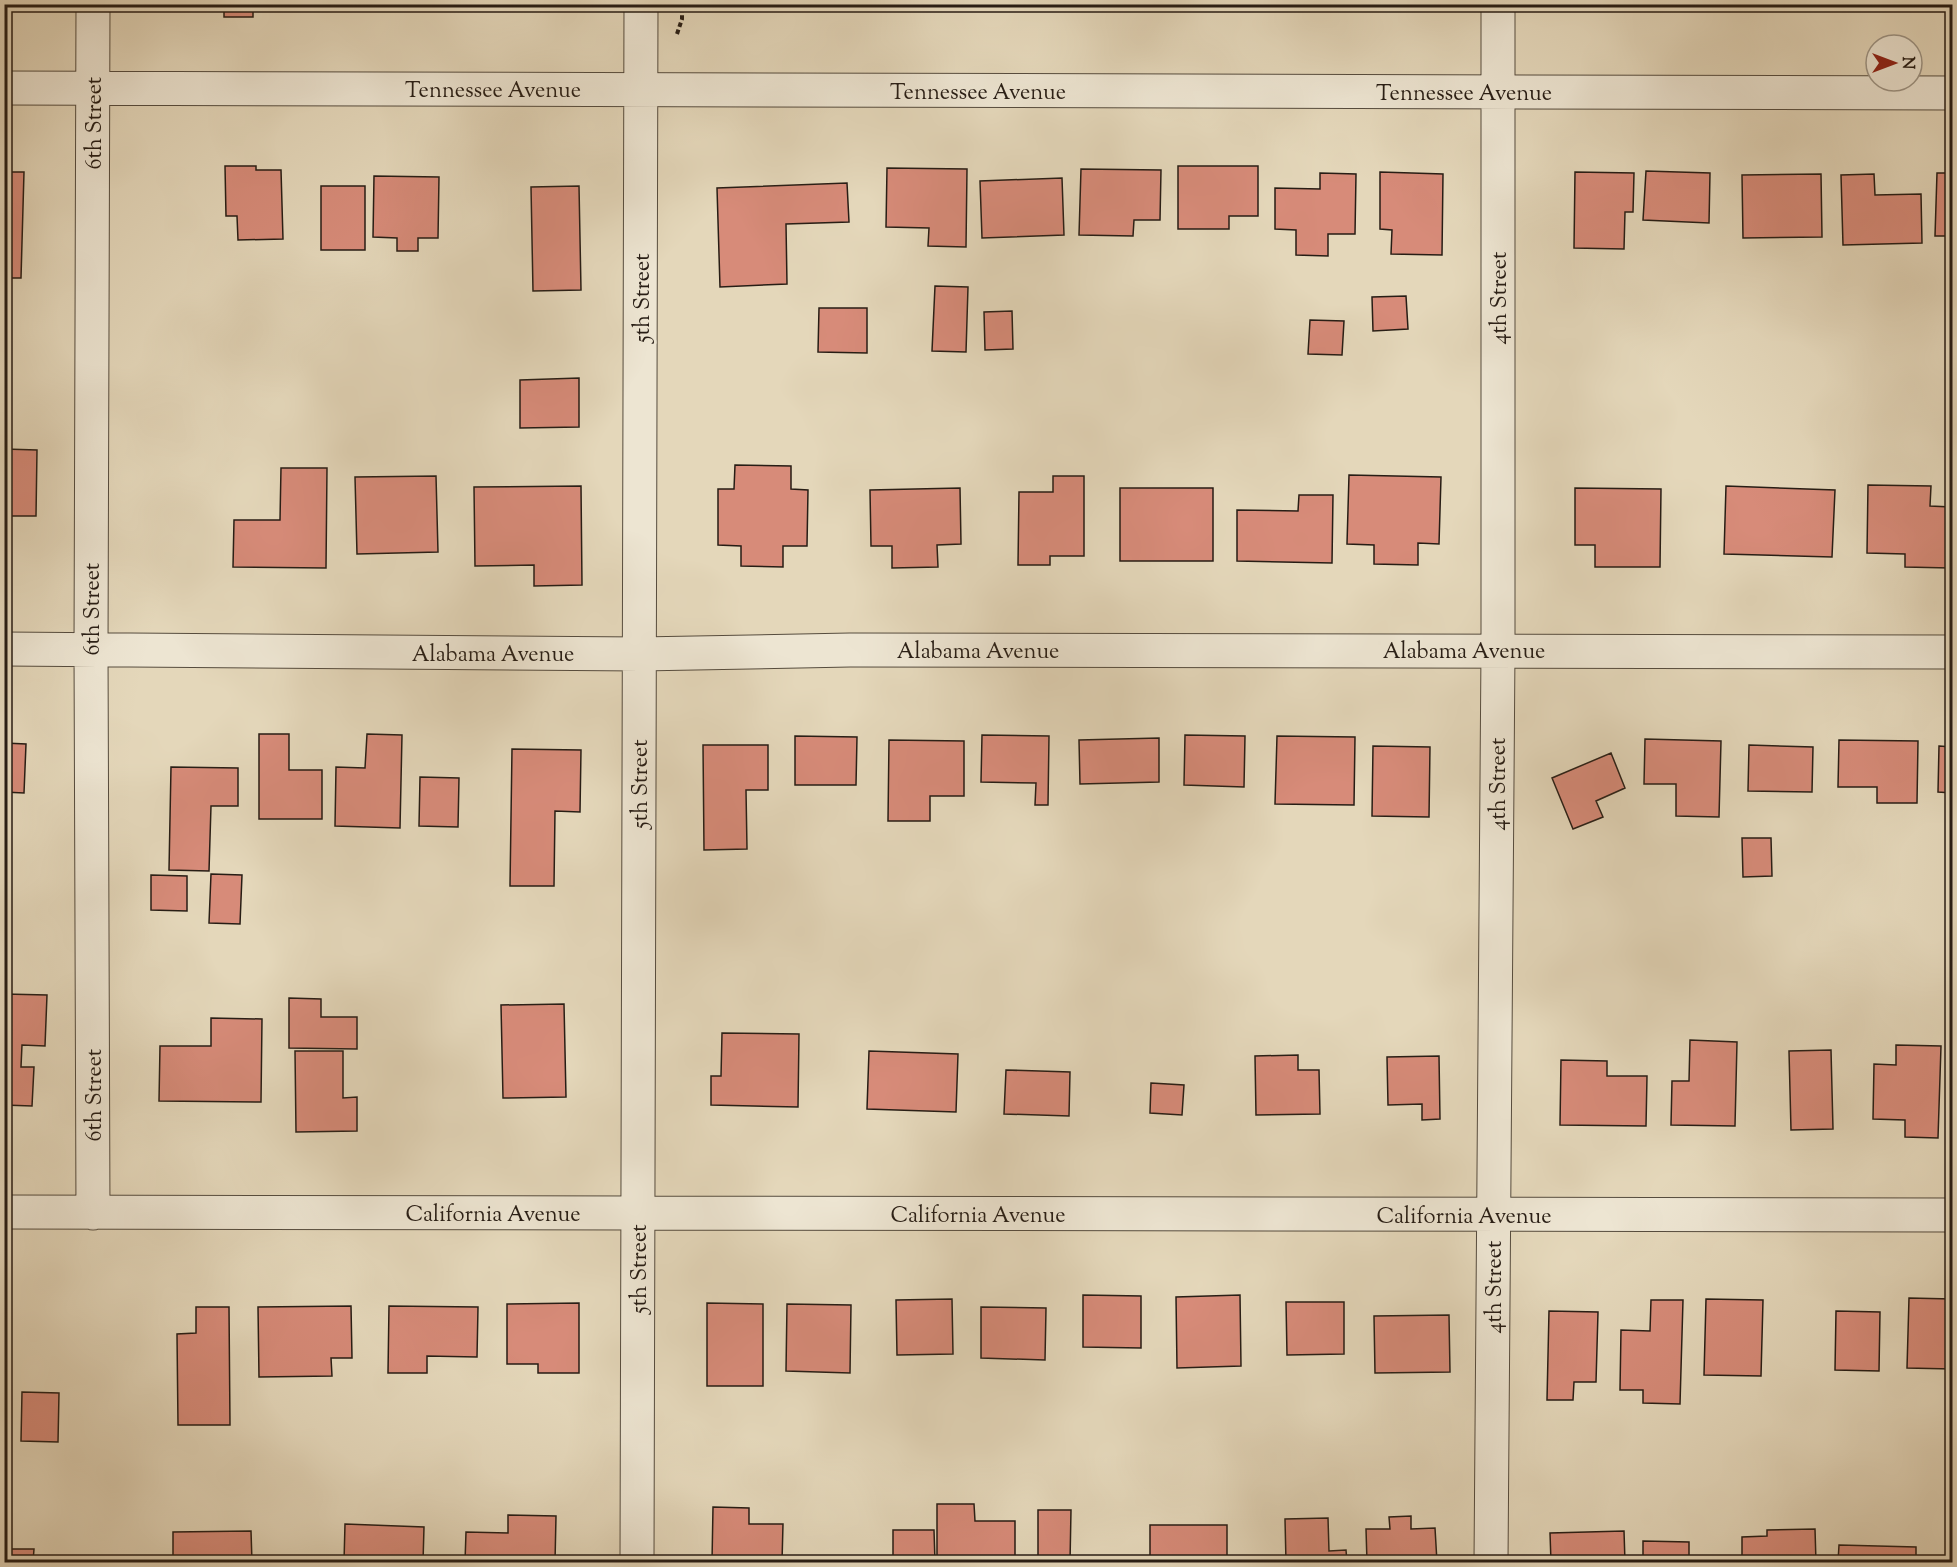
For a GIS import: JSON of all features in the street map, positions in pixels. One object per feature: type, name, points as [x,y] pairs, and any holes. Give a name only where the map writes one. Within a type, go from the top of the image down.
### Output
[{"type":"street","name":"6th Street","points":[[93,4],[91,649],[93,1213]]},
{"type":"street","name":"5th Street","points":[[637,1563],[641,4]]},
{"type":"street","name":"4th Street","points":[[1491,1563],[1498,650],[1498,4]]},
{"type":"street","name":"Tennessee Avenue","points":[[4,88],[1953,93]]},
{"type":"street","name":"Alabama Avenue","points":[[4,649],[640,654],[850,650],[1953,652]]},
{"type":"street","name":"California Avenue","points":[[4,1212],[1953,1215]]},
{"type":"building","points":[[224,4],[253,4],[253,17],[224,17]]},
{"type":"building","points":[[703,4],[820,4],[820,9],[703,11]]},
{"type":"building","points":[[1131,4],[1161,4],[1161,10],[1131,10]]},
{"type":"building","points":[[1379,4],[1440,4],[1440,6],[1379,6]]},
{"type":"building","points":[[225,166],[256,166],[256,170],[281,170],[283,239],[238,240],[237,216],[226,216]]},
{"type":"building","points":[[1178,166],[1258,166],[1258,216],[1229,216],[1229,229],[1178,229]]},
{"type":"building","points":[[887,168],[967,169],[966,247],[928,246],[929,228],[886,227]]},
{"type":"building","points":[[1081,169],[1161,170],[1160,220],[1134,220],[1133,236],[1079,235]]},
{"type":"building","points":[[1646,171],[1710,173],[1709,223],[1643,220]]},
{"type":"building","points":[[4,172],[24,172],[21,278],[4,278]]},
{"type":"building","points":[[1380,172],[1443,174],[1442,255],[1391,254],[1392,230],[1380,229]]},
{"type":"building","points":[[1575,172],[1634,173],[1633,212],[1625,212],[1624,249],[1574,248]]},
{"type":"building","points":[[1320,173],[1356,174],[1355,234],[1328,234],[1328,256],[1296,255],[1296,230],[1275,229],[1275,188],[1320,189]]},
{"type":"building","points":[[1937,173],[1952,173],[1952,236],[1935,236]]},
{"type":"building","points":[[1821,174],[1822,237],[1743,238],[1742,175]]},
{"type":"building","points":[[1874,174],[1875,195],[1921,194],[1922,243],[1843,245],[1841,175]]},
{"type":"building","points":[[374,176],[439,177],[438,238],[418,238],[418,251],[397,251],[397,238],[373,237]]},
{"type":"building","points":[[1062,178],[1064,235],[982,238],[980,181]]},
{"type":"building","points":[[847,183],[849,222],[786,224],[787,284],[720,287],[717,188]]},
{"type":"building","points":[[321,186],[365,186],[365,250],[321,250]]},
{"type":"building","points":[[579,186],[581,290],[533,291],[531,187]]},
{"type":"building","points":[[935,286],[968,287],[966,352],[932,351]]},
{"type":"building","points":[[1406,296],[1408,329],[1373,331],[1372,297]]},
{"type":"building","points":[[819,308],[867,308],[867,353],[818,352]]},
{"type":"building","points":[[1012,311],[1013,349],[985,350],[984,312]]},
{"type":"building","points":[[1310,320],[1344,321],[1342,355],[1308,354]]},
{"type":"building","points":[[579,378],[579,427],[520,428],[520,380]]},
{"type":"building","points":[[4,449],[37,450],[36,516],[4,516]]},
{"type":"building","points":[[735,465],[791,466],[791,489],[808,490],[807,546],[783,546],[783,567],[741,566],[741,546],[718,545],[718,489],[734,489]]},
{"type":"building","points":[[281,468],[327,468],[326,568],[233,567],[234,520],[280,520]]},
{"type":"building","points":[[1349,475],[1441,477],[1439,544],[1418,543],[1418,565],[1374,564],[1374,545],[1347,544]]},
{"type":"building","points":[[436,476],[438,552],[357,554],[355,477]]},
{"type":"building","points":[[1053,476],[1084,476],[1084,556],[1050,556],[1050,565],[1018,565],[1019,492],[1053,492]]},
{"type":"building","points":[[1868,485],[1931,486],[1930,506],[1951,507],[1950,568],[1905,567],[1905,554],[1867,553]]},
{"type":"building","points":[[581,486],[582,585],[534,586],[534,565],[475,566],[474,487]]},
{"type":"building","points":[[1726,486],[1835,490],[1832,557],[1724,554]]},
{"type":"building","points":[[960,488],[961,544],[937,545],[938,567],[892,568],[892,546],[871,546],[870,490]]},
{"type":"building","points":[[1120,488],[1213,488],[1213,561],[1120,561]]},
{"type":"building","points":[[1575,488],[1661,489],[1660,567],[1595,567],[1595,545],[1575,545]]},
{"type":"building","points":[[1299,495],[1333,495],[1332,563],[1237,561],[1237,510],[1298,511]]},
{"type":"building","points":[[259,734],[289,734],[289,770],[322,770],[322,819],[259,819]]},
{"type":"building","points":[[367,734],[402,735],[400,828],[335,826],[336,767],[365,768]]},
{"type":"building","points":[[982,735],[1049,736],[1048,805],[1035,805],[1036,783],[981,782]]},
{"type":"building","points":[[1185,735],[1245,736],[1244,787],[1184,785]]},
{"type":"building","points":[[795,736],[857,737],[856,785],[795,785]]},
{"type":"building","points":[[1277,736],[1355,737],[1354,805],[1275,804]]},
{"type":"building","points":[[1159,738],[1159,782],[1080,784],[1079,740]]},
{"type":"building","points":[[1645,739],[1721,741],[1719,817],[1676,816],[1676,784],[1644,784]]},
{"type":"building","points":[[889,740],[964,741],[964,796],[930,796],[930,821],[888,821]]},
{"type":"building","points":[[1839,740],[1918,741],[1917,803],[1877,803],[1877,787],[1838,787]]},
{"type":"building","points":[[4,743],[26,744],[24,793],[4,792]]},
{"type":"building","points":[[703,745],[768,745],[768,790],[746,790],[747,849],[704,850]]},
{"type":"building","points":[[1749,745],[1813,747],[1812,792],[1748,791]]},
{"type":"building","points":[[1373,746],[1430,747],[1429,817],[1372,816]]},
{"type":"building","points":[[1939,746],[1952,747],[1952,793],[1938,792]]},
{"type":"building","points":[[512,749],[581,750],[580,812],[555,811],[554,886],[510,886]]},
{"type":"building","points":[[1611,753],[1625,788],[1596,801],[1603,817],[1573,829],[1552,778]]},
{"type":"building","points":[[171,767],[238,768],[238,806],[211,806],[209,871],[169,870]]},
{"type":"building","points":[[420,777],[459,778],[458,827],[419,826]]},
{"type":"building","points":[[1742,838],[1771,838],[1772,876],[1743,877]]},
{"type":"building","points":[[211,874],[242,875],[240,924],[209,923]]},
{"type":"building","points":[[151,875],[187,876],[187,911],[151,910]]},
{"type":"building","points":[[4,994],[47,995],[45,1046],[22,1045],[21,1067],[34,1067],[32,1106],[4,1105]]},
{"type":"building","points":[[289,998],[321,999],[321,1017],[357,1017],[357,1049],[289,1048]]},
{"type":"building","points":[[564,1004],[566,1097],[503,1098],[501,1005]]},
{"type":"building","points":[[211,1018],[262,1019],[261,1102],[159,1101],[160,1046],[211,1046]]},
{"type":"building","points":[[722,1033],[799,1034],[798,1107],[711,1105],[711,1076],[721,1076]]},
{"type":"building","points":[[1690,1040],[1737,1042],[1735,1126],[1671,1125],[1672,1081],[1689,1081]]},
{"type":"building","points":[[1896,1045],[1941,1046],[1938,1138],[1905,1137],[1905,1120],[1873,1119],[1874,1064],[1896,1065]]},
{"type":"building","points":[[1831,1050],[1833,1129],[1791,1130],[1789,1051]]},
{"type":"building","points":[[295,1051],[343,1051],[343,1098],[357,1097],[357,1131],[296,1132]]},
{"type":"building","points":[[869,1051],[958,1054],[956,1112],[867,1109]]},
{"type":"building","points":[[1298,1055],[1298,1070],[1319,1070],[1320,1114],[1256,1115],[1255,1056]]},
{"type":"building","points":[[1439,1056],[1440,1119],[1422,1120],[1422,1104],[1388,1105],[1387,1057]]},
{"type":"building","points":[[1561,1060],[1607,1061],[1607,1076],[1647,1076],[1646,1126],[1560,1125]]},
{"type":"building","points":[[1006,1070],[1070,1072],[1069,1116],[1004,1114]]},
{"type":"building","points":[[1151,1083],[1184,1085],[1182,1115],[1150,1113]]},
{"type":"building","points":[[1083,1295],[1141,1296],[1141,1348],[1083,1347]]},
{"type":"building","points":[[1240,1295],[1241,1366],[1177,1368],[1176,1297]]},
{"type":"building","points":[[1909,1298],[1952,1299],[1952,1369],[1907,1368]]},
{"type":"building","points":[[952,1299],[953,1354],[897,1355],[896,1300]]},
{"type":"building","points":[[1706,1299],[1763,1300],[1761,1376],[1704,1375]]},
{"type":"building","points":[[1651,1300],[1683,1300],[1680,1404],[1643,1403],[1643,1390],[1620,1390],[1621,1330],[1650,1331]]},
{"type":"building","points":[[1286,1302],[1344,1302],[1344,1354],[1287,1355]]},
{"type":"building","points":[[579,1303],[579,1373],[538,1373],[538,1364],[507,1364],[507,1304]]},
{"type":"building","points":[[707,1303],[763,1304],[763,1386],[707,1386]]},
{"type":"building","points":[[787,1304],[851,1305],[850,1373],[786,1371]]},
{"type":"building","points":[[351,1306],[352,1358],[331,1358],[332,1376],[259,1377],[258,1307]]},
{"type":"building","points":[[389,1306],[478,1307],[477,1357],[427,1356],[427,1373],[388,1373]]},
{"type":"building","points":[[196,1307],[229,1307],[230,1425],[178,1425],[177,1334],[196,1333]]},
{"type":"building","points":[[981,1307],[1046,1308],[1045,1360],[981,1358]]},
{"type":"building","points":[[1549,1311],[1598,1312],[1596,1382],[1574,1382],[1573,1400],[1547,1400]]},
{"type":"building","points":[[1836,1311],[1880,1312],[1879,1371],[1835,1370]]},
{"type":"building","points":[[1449,1315],[1450,1372],[1375,1373],[1374,1316]]},
{"type":"building","points":[[22,1392],[59,1393],[58,1442],[21,1441]]},
{"type":"building","points":[[937,1504],[974,1504],[975,1521],[1015,1521],[1015,1562],[937,1562]]},
{"type":"building","points":[[713,1507],[749,1508],[749,1524],[783,1524],[782,1562],[712,1562]]},
{"type":"building","points":[[1038,1510],[1071,1510],[1070,1562],[1038,1562]]},
{"type":"building","points":[[508,1515],[556,1516],[555,1562],[465,1562],[466,1532],[508,1533]]},
{"type":"building","points":[[1411,1516],[1411,1529],[1435,1528],[1437,1562],[1367,1562],[1366,1529],[1390,1529],[1389,1517]]},
{"type":"building","points":[[1328,1518],[1329,1551],[1346,1550],[1347,1562],[1286,1562],[1285,1519]]},
{"type":"building","points":[[345,1524],[424,1527],[423,1562],[344,1562]]},
{"type":"building","points":[[1150,1525],[1227,1525],[1227,1562],[1150,1562]]},
{"type":"building","points":[[1815,1529],[1816,1562],[1742,1562],[1742,1537],[1767,1536],[1767,1530]]},
{"type":"building","points":[[893,1530],[934,1530],[935,1562],[893,1562]]},
{"type":"building","points":[[251,1531],[252,1562],[173,1562],[173,1532]]},
{"type":"building","points":[[1624,1531],[1625,1562],[1551,1562],[1550,1533]]},
{"type":"building","points":[[1643,1541],[1689,1542],[1689,1556],[1722,1556],[1722,1562],[1643,1562]]},
{"type":"building","points":[[1839,1545],[1916,1547],[1916,1562],[1838,1562]]},
{"type":"building","points":[[4,1549],[34,1549],[33,1562],[4,1562]]}]
